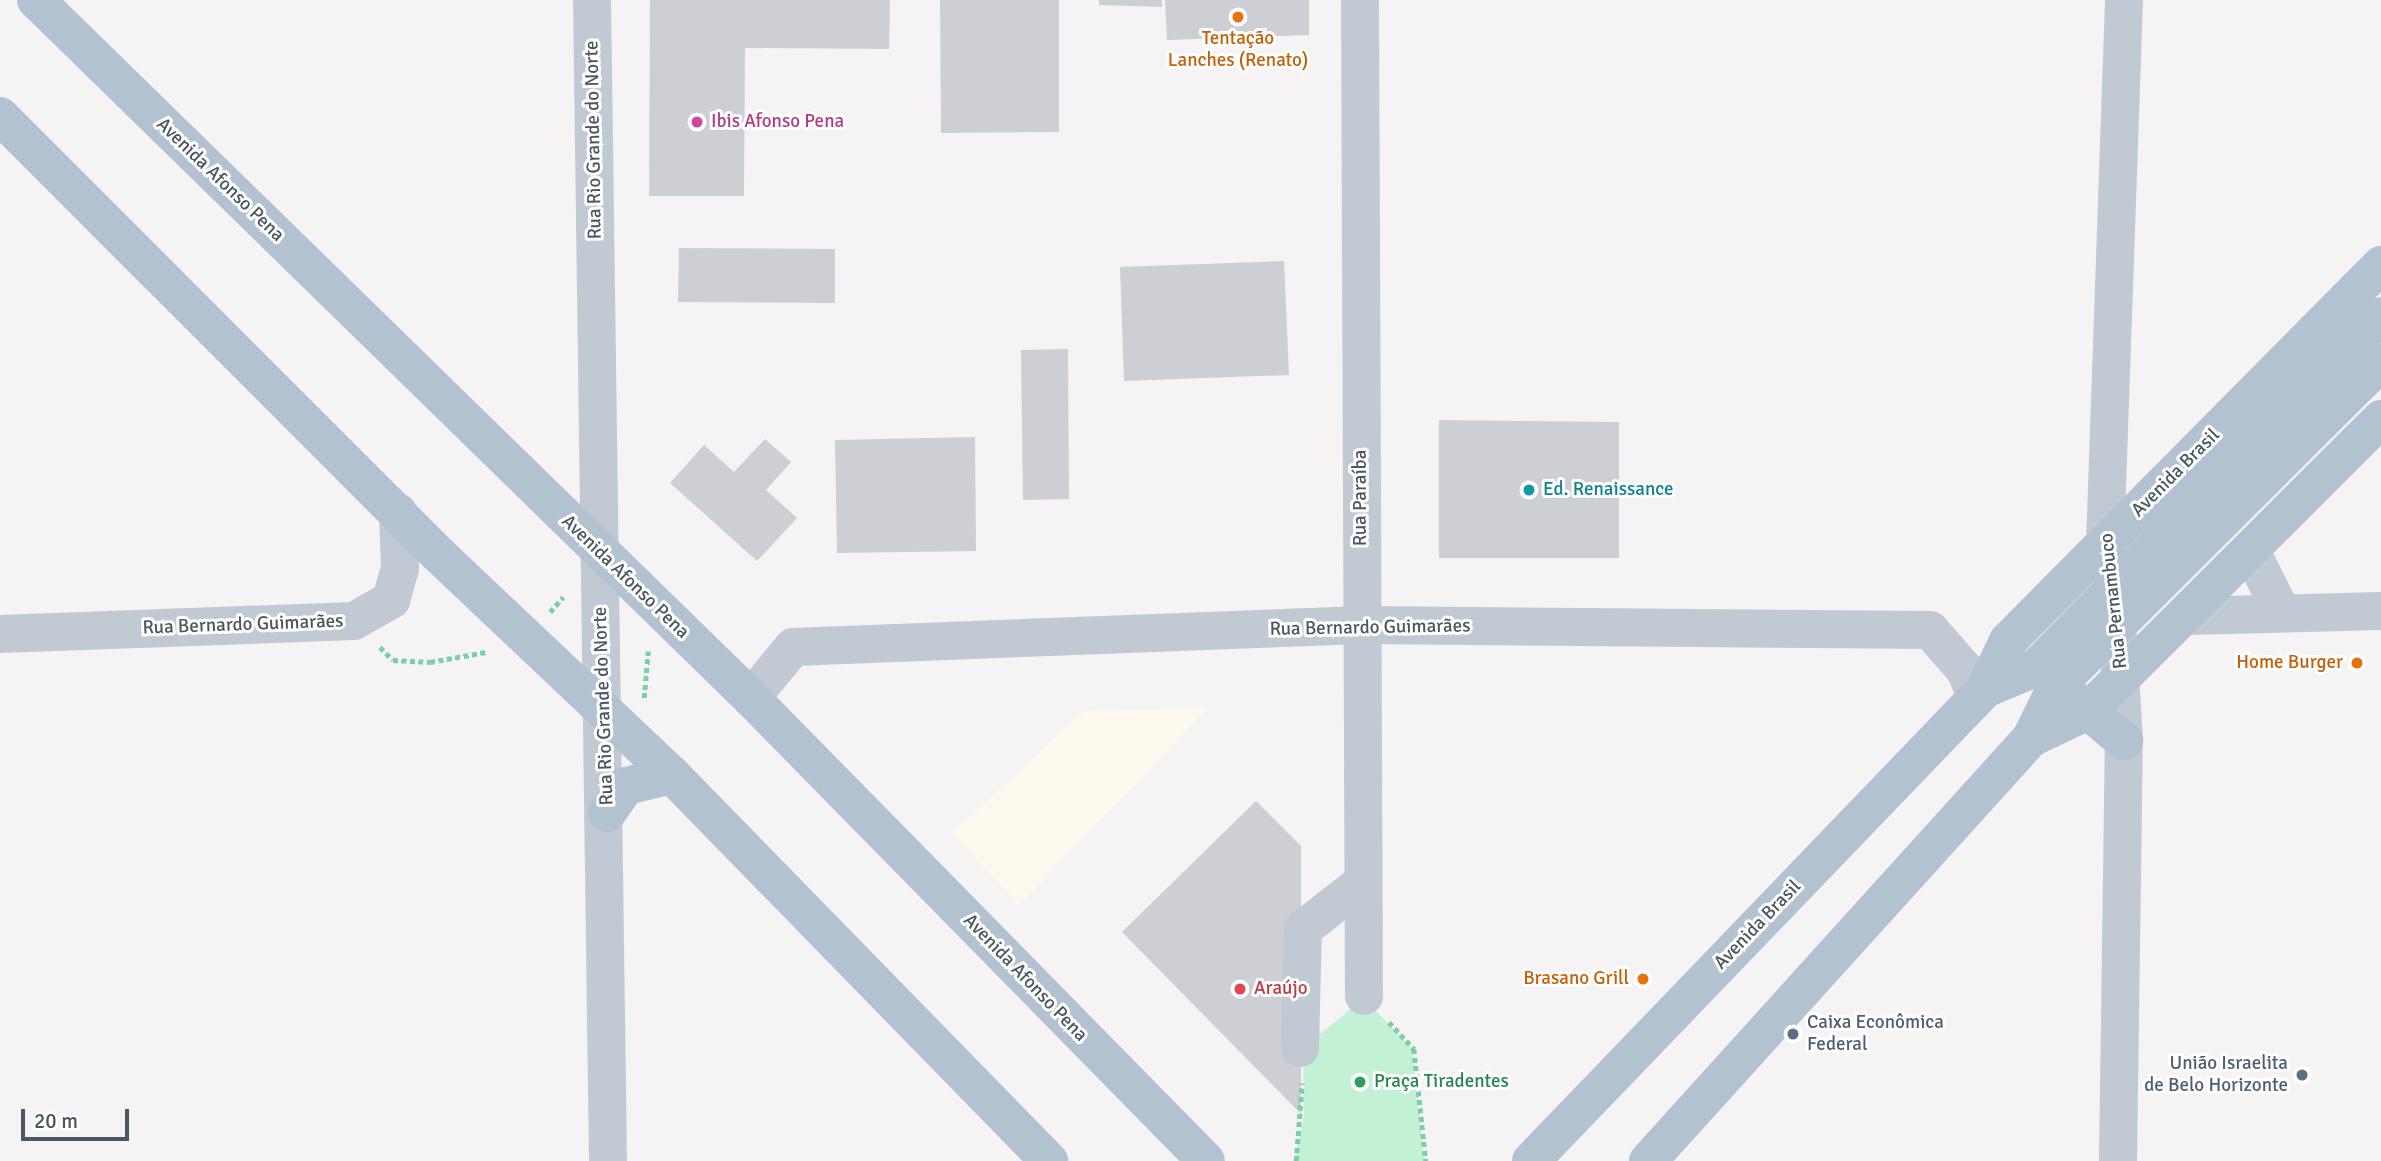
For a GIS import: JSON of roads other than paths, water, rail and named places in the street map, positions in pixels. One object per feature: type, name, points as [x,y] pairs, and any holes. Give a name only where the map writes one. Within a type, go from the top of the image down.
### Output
[{"type":"main road","name":"Avenida Afonso Pena","points":[[36,0],[601,555],[751,698],[1206,1161]]},
{"type":"main road","points":[[0,116],[398,512],[672,775],[1049,1161]]},
{"type":"main road","name":"Avenida Brasil","points":[[1531,1161],[1981,694],[2008,641],[2381,265]]},
{"type":"main road","name":"Avenida Brasil","points":[[2031,738],[2047,676],[2115,588],[2381,316]]},
{"type":"main road","name":"Avenida Brasil","points":[[1981,694],[2047,676],[2119,628],[2381,362]]},
{"type":"main road","name":"Avenida Brasil","points":[[1648,1161],[2031,738],[2088,711],[2188,616],[2381,419]]},
{"type":"main road","points":[[2047,676],[2124,741]]},
{"type":"main road","points":[[607,813],[626,786],[672,775]]},
{"type":"street","name":"Rua Rio Grande do Norte","points":[[592,0],[601,706],[607,813],[608,1161]]},
{"type":"street","name":"Rua Paraíba","points":[[1360,0],[1364,996]]},
{"type":"street","name":"Rua Pernambuco","points":[[2118,1161],[2123,678],[2115,588],[2105,545],[2124,0]]},
{"type":"street","name":"Rua Bernardo Guimarães","points":[[0,635],[354,621],[391,600],[400,569],[398,512]]},
{"type":"street","points":[[2251,551],[2281,611]]},
{"type":"street","points":[[2188,616],[2281,611],[2381,611]]},
{"type":"street","name":"Rua Bernardo Guimarães","points":[[751,698],[793,647],[1361,625],[1930,630],[1965,670],[1981,694]]},
{"type":"street","points":[[1301,1048],[1303,929],[1363,882]]},
{"type":"place","name":"Tentação Lanches (Renato)","points":[[1238,17]]},
{"type":"place","name":"Ibis Afonso Pena","points":[[697,122]]},
{"type":"place","name":"Ed. Renaissance","points":[[1529,490]]},
{"type":"place","name":"Home Burger","points":[[2357,663]]},
{"type":"place","name":"Brasano Grill","points":[[1643,979]]},
{"type":"place","name":"Araújo","points":[[1240,989]]},
{"type":"place","name":"Caixa Econômica Federal","points":[[1793,1034]]},
{"type":"place","name":"União Israelita de Belo Horizonte","points":[[2302,1075]]},
{"type":"place","name":"Praça Tiradentes","points":[[1360,1082]]}]
